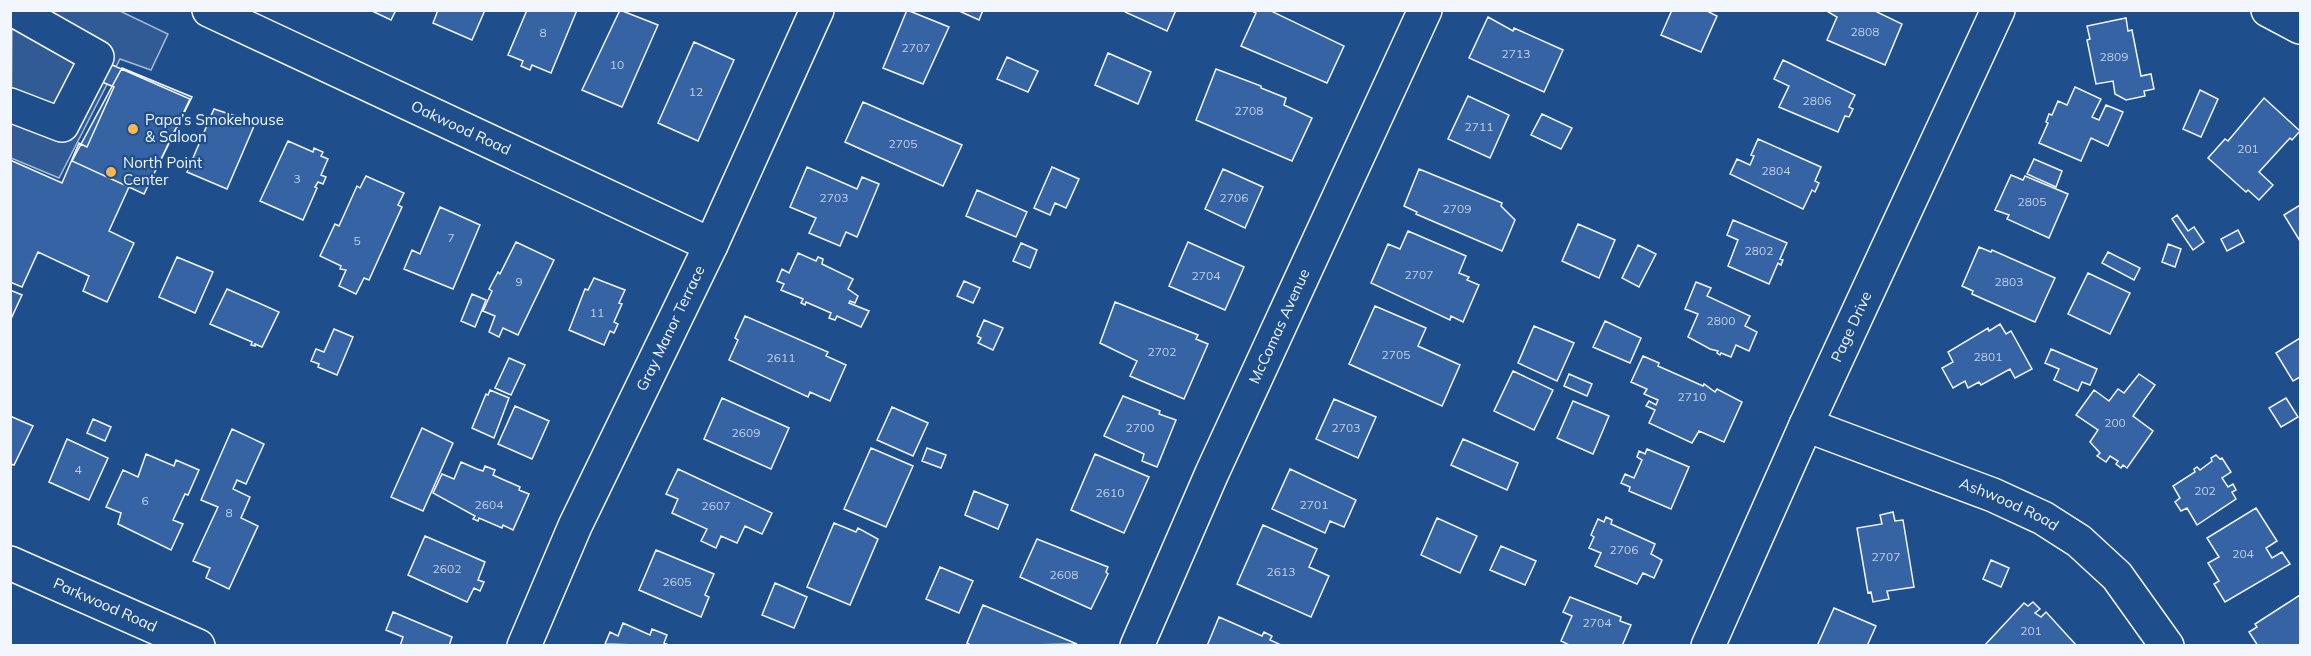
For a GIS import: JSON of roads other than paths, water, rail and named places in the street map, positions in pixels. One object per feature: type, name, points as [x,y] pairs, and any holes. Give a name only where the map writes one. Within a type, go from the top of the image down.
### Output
[{"type":"street","points":[[10,105],[62,125],[97,57],[14,10]]},
{"type":"street","name":"Oakwood Road","points":[[209,10],[711,245]]},
{"type":"street","name":"Gray Manor Terrace","points":[[524,645],[575,526],[711,245],[817,10]]},
{"type":"street","name":"McComas Avenue","points":[[1137,645],[1212,473],[1425,10]]},
{"type":"street","name":"Page Drive","points":[[1708,645],[1806,425],[1998,10]]},
{"type":"street","points":[[2268,10],[2301,27]]},
{"type":"street","name":"Ashwood Road","points":[[1806,425],[1993,495],[2043,518],[2079,541],[2117,576],[2167,645]]},
{"type":"street","name":"Parkwood Road","points":[[10,563],[198,645]]},
{"type":"place","name":"Papa’s Smokehouse & Saloon","points":[[133,129]]},
{"type":"place","name":"North Point Center","points":[[111,172]]}]
